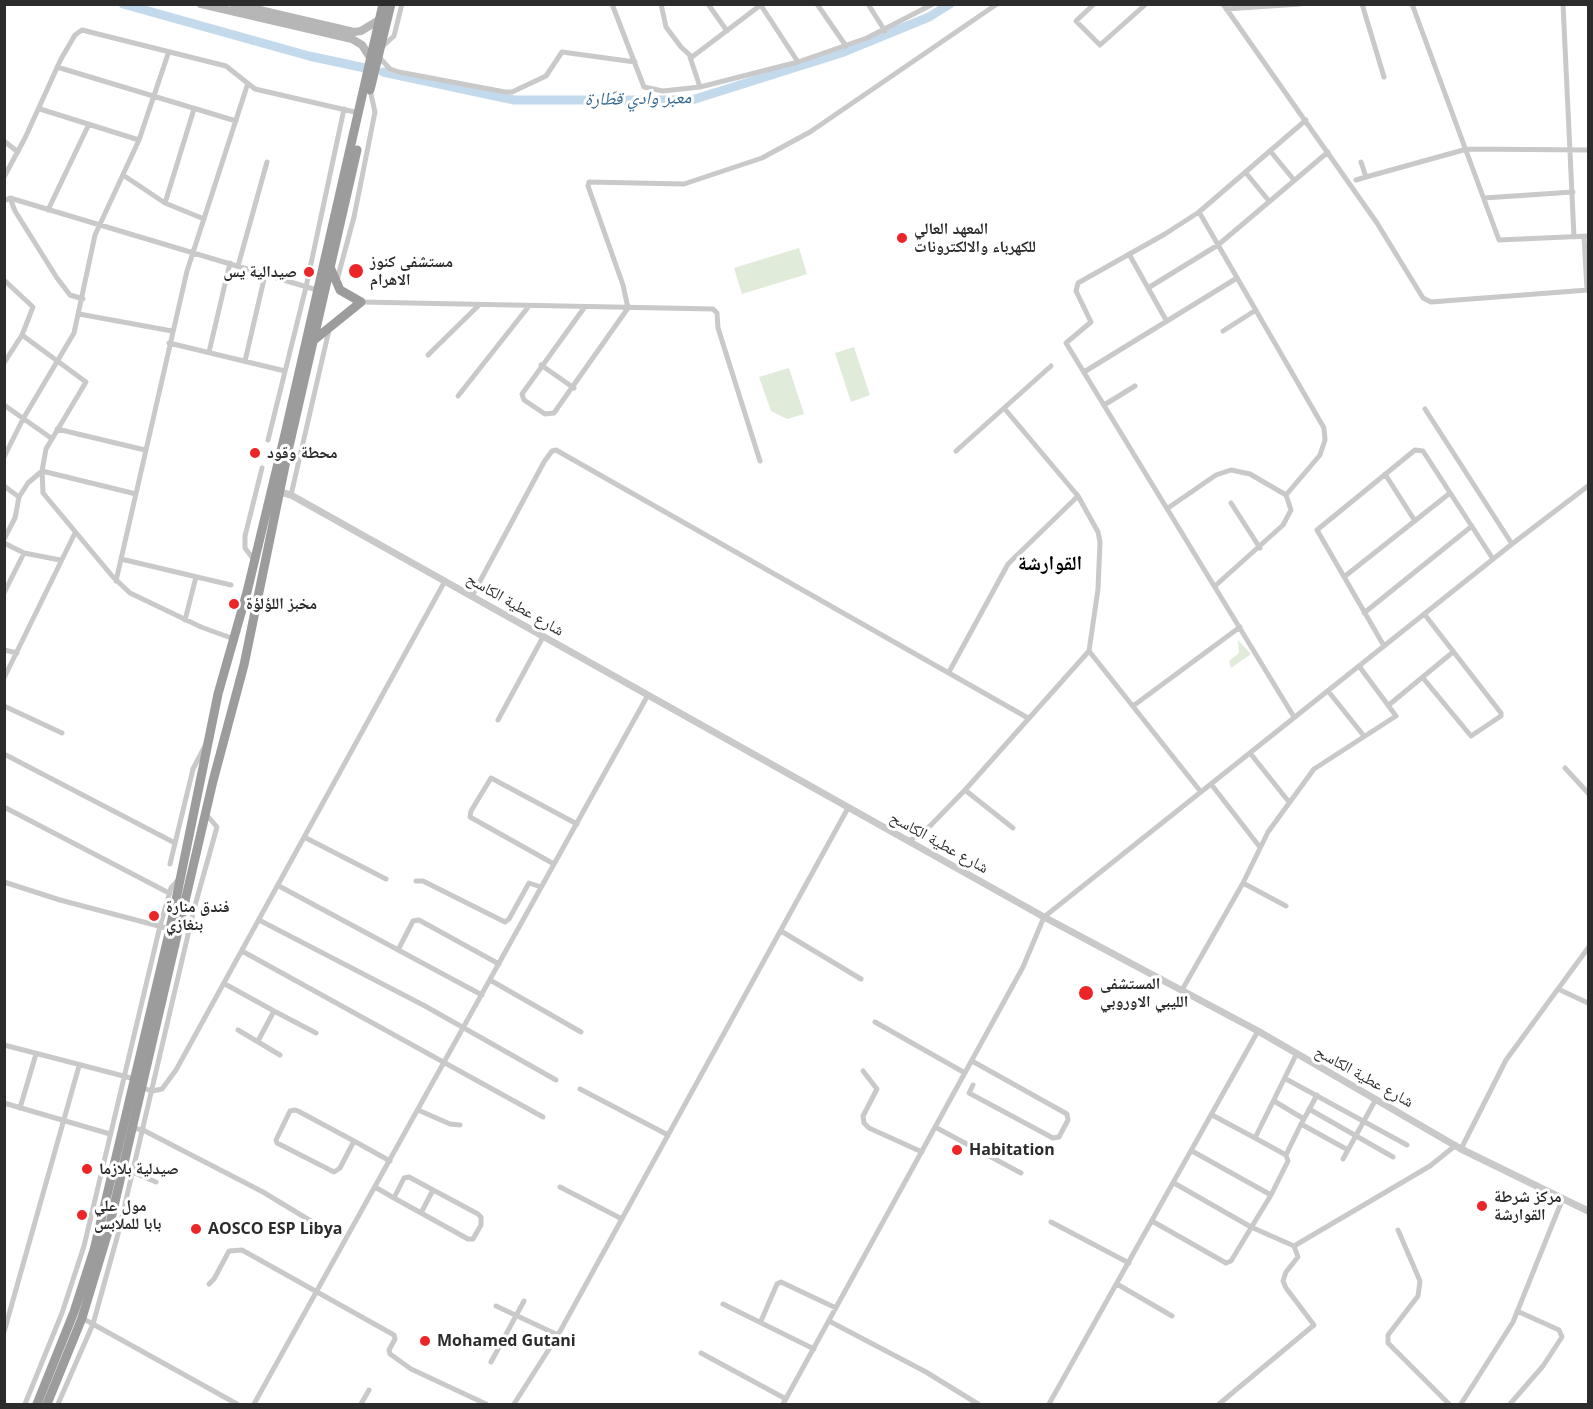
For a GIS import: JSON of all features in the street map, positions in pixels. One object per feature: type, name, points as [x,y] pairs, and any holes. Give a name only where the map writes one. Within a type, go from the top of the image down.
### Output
[{"type":"highway","points":[[47,1404],[113,1233],[120,1205],[119,1165],[138,1129],[148,1089],[206,814],[244,664],[280,492],[303,413],[314,340],[370,89],[383,19],[383,4]]},
{"type":"highway","points":[[37,1404],[88,1270],[119,1165],[165,928],[180,878],[218,694],[254,560],[359,113],[376,54],[383,19],[391,4]]},
{"type":"highway","points":[[314,340],[361,302],[346,295],[336,284],[330,267]]},
{"type":"highway","points":[[227,662],[234,673],[240,671],[244,664]]},
{"type":"highway","points":[[218,694],[229,688],[235,699]]},
{"type":"main road","points":[[234,4],[353,36],[376,54]]},
{"type":"main road","points":[[207,5],[353,36],[383,19]]},
{"type":"street","points":[[402,4],[391,41],[376,54],[390,69],[399,72],[512,92],[546,76],[561,52],[634,62]]},
{"type":"street","points":[[612,4],[644,87],[663,91],[700,87],[798,62],[885,31],[933,4]]},
{"type":"street","points":[[661,4],[666,27],[690,57],[700,87]]},
{"type":"street","points":[[708,4],[727,31]]},
{"type":"street","points":[[817,4],[846,46]]},
{"type":"street","points":[[868,4],[885,31]]},
{"type":"street","points":[[584,308],[522,392],[524,400],[545,414],[552,415],[574,388],[628,308],[623,285],[588,186],[589,182],[684,184],[762,158],[810,132],[997,4]]},
{"type":"street","points":[[1094,4],[1076,21],[1100,45],[1146,4]]},
{"type":"street","points":[[1136,4],[1141,10]]},
{"type":"street","points":[[1225,7],[1300,4]]},
{"type":"street","points":[[1362,4],[1384,77]]},
{"type":"street","points":[[1225,7],[1328,152],[1423,298],[1431,302],[1588,290],[1586,236],[1499,240],[1412,4]]},
{"type":"street","points":[[1563,4],[1574,237]]},
{"type":"street","points":[[690,57],[694,57],[761,5],[798,62]]},
{"type":"street","points":[[383,19],[398,21]]},
{"type":"street","points":[[4,177],[40,109],[57,67],[75,35],[82,30],[168,54],[226,66],[247,86],[359,113]]},
{"type":"street","points":[[4,458],[23,419],[74,333],[83,299],[92,247],[100,224],[139,140],[168,54]]},
{"type":"street","points":[[57,67],[236,121]]},
{"type":"street","points":[[116,581],[172,331],[193,251],[247,86]]},
{"type":"street","points":[[336,284],[362,178],[375,112],[370,89]]},
{"type":"street","points":[[40,109],[139,140]]},
{"type":"street","points":[[165,203],[194,109]]},
{"type":"street","points":[[268,440],[306,287],[344,109]]},
{"type":"street","points":[[1294,717],[1066,343],[1091,322],[1076,287],[1078,283],[1199,212],[1306,120]]},
{"type":"street","points":[[48,210],[89,124]]},
{"type":"street","points":[[4,141],[18,152]]},
{"type":"street","points":[[1356,180],[1467,149],[1588,150]]},
{"type":"street","points":[[1271,152],[1294,180]]},
{"type":"street","points":[[1148,288],[1218,244],[1328,152]]},
{"type":"street","points":[[238,266],[267,162]]},
{"type":"street","points":[[1361,162],[1366,177]]},
{"type":"street","points":[[1246,173],[1269,201]]},
{"type":"street","points":[[123,175],[165,203],[204,219]]},
{"type":"street","points":[[351,176],[362,178]]},
{"type":"street","points":[[1484,198],[1573,192]]},
{"type":"street","points":[[7,198],[193,251],[317,290]]},
{"type":"street","points":[[7,198],[57,278],[70,295],[83,299]]},
{"type":"street","points":[[1199,212],[1326,434],[1320,455],[1286,495]]},
{"type":"street","points":[[1129,254],[1166,320]]},
{"type":"street","points":[[208,352],[230,263]]},
{"type":"street","points":[[245,361],[266,275]]},
{"type":"street","points":[[1084,372],[1237,278]]},
{"type":"street","points":[[4,280],[33,306],[22,334],[4,363]]},
{"type":"street","points":[[361,302],[715,310],[718,328],[760,461]]},
{"type":"street","points":[[428,355],[479,305]]},
{"type":"street","points":[[458,396],[529,306]]},
{"type":"street","points":[[1223,331],[1256,310]]},
{"type":"street","points":[[79,314],[172,331]]},
{"type":"street","points":[[291,495],[303,413],[329,330]]},
{"type":"street","points":[[22,334],[86,382],[46,449],[42,471],[43,493],[116,581],[130,593],[185,620],[234,639]]},
{"type":"street","points":[[169,344],[285,371]]},
{"type":"street","points":[[541,365],[574,388]]},
{"type":"street","points":[[956,451],[1051,366]]},
{"type":"street","points":[[1104,405],[1134,386]]},
{"type":"street","points":[[4,405],[51,438]]},
{"type":"street","points":[[909,841],[930,826],[965,790],[1089,651],[1098,589],[1100,542],[1092,517],[1078,496],[1004,408]]},
{"type":"street","points":[[1425,409],[1512,544]]},
{"type":"street","points":[[57,429],[145,450]]},
{"type":"street","points":[[1384,646],[1317,529],[1415,450],[1421,449],[1493,559]]},
{"type":"street","points":[[472,596],[544,462],[552,451],[556,450],[1028,718]]},
{"type":"street","points":[[254,560],[245,548],[245,536],[262,468]]},
{"type":"street","points":[[1167,508],[1216,475],[1231,470],[1250,474],[1265,485],[1286,495],[1290,503],[1289,518],[1260,548],[1215,586]]},
{"type":"street","points":[[42,471],[136,494]]},
{"type":"street","points":[[42,471],[28,483],[19,497],[15,518],[4,541],[24,553],[60,560]]},
{"type":"street","points":[[1386,474],[1415,521]]},
{"type":"street","points":[[4,486],[19,497]]},
{"type":"street","points":[[701,1353],[784,1402],[1023,967],[1044,917],[1588,486]]},
{"type":"street","name":"شارع عطية الكاسح","points":[[280,492],[291,495],[1044,917],[1258,1031],[1459,1147],[1588,1211]]},
{"type":"street","points":[[1344,578],[1450,493]]},
{"type":"street","points":[[949,672],[1008,564],[1078,496]]},
{"type":"street","points":[[1231,503],[1260,548]]},
{"type":"street","points":[[1364,613],[1472,526]]},
{"type":"street","points":[[4,678],[75,532]]},
{"type":"street","points":[[4,593],[24,553]]},
{"type":"street","points":[[121,559],[231,585]]},
{"type":"street","points":[[185,620],[196,577]]},
{"type":"street","points":[[148,1089],[165,1087],[306,838],[445,581]]},
{"type":"street","points":[[1423,678],[1471,736],[1498,719],[1501,713],[1425,615]]},
{"type":"street","points":[[1133,706],[1240,627]]},
{"type":"street","points":[[498,720],[543,637]]},
{"type":"street","points":[[4,650],[17,653]]},
{"type":"street","points":[[1089,651],[1201,792]]},
{"type":"street","points":[[1390,704],[1453,652]]},
{"type":"street","points":[[1182,990],[1243,883],[1259,846],[1314,769],[1395,718],[1395,712],[1390,704],[1359,666]]},
{"type":"street","points":[[1328,690],[1364,736]]},
{"type":"street","points":[[254,1404],[648,695]]},
{"type":"street","points":[[4,706],[62,733]]},
{"type":"street","points":[[170,864],[193,769],[209,739]]},
{"type":"street","points":[[1250,753],[1289,802]]},
{"type":"street","points":[[4,754],[175,843]]},
{"type":"street","points":[[1565,768],[1588,793]]},
{"type":"street","points":[[554,864],[470,816],[471,811],[491,778],[577,824]]},
{"type":"street","points":[[1211,784],[1259,846]]},
{"type":"street","points":[[965,790],[1013,828]]},
{"type":"street","points":[[4,807],[169,893]]},
{"type":"street","points":[[514,1404],[558,1335],[848,808]]},
{"type":"street","points":[[306,838],[386,879]]},
{"type":"street","points":[[25,1404],[73,1281],[124,1077],[165,928],[169,893],[174,883],[180,878]]},
{"type":"street","points":[[416,881],[423,881],[505,922],[509,919],[527,884],[530,882],[542,887]]},
{"type":"street","points":[[4,882],[165,928]]},
{"type":"street","points":[[1243,883],[1286,906]]},
{"type":"street","points":[[279,886],[482,995]]},
{"type":"street","points":[[259,920],[425,1006],[462,1029],[556,1080]]},
{"type":"street","points":[[398,950],[413,921],[419,920],[499,964]]},
{"type":"street","points":[[780,931],[861,979]]},
{"type":"street","points":[[1294,1246],[1459,1147],[1506,1060],[1588,948]]},
{"type":"street","points":[[242,951],[543,1117]]},
{"type":"street","points":[[490,980],[581,1032]]},
{"type":"street","points":[[225,984],[316,1033]]},
{"type":"street","points":[[1558,990],[1588,1003]]},
{"type":"street","points":[[258,1041],[274,1011]]},
{"type":"street","points":[[874,1022],[965,1073]]},
{"type":"street","points":[[238,1030],[280,1055]]},
{"type":"street","points":[[1059,1404],[1050,1401],[1258,1031]]},
{"type":"street","points":[[4,1046],[135,1079]]},
{"type":"street","points":[[20,1108],[36,1054]]},
{"type":"street","points":[[1255,1138],[1296,1055]]},
{"type":"street","points":[[972,1061],[1067,1114],[1068,1120],[1059,1137],[1053,1138],[969,1093],[973,1085]]},
{"type":"street","points":[[4,1332],[80,1066]]},
{"type":"street","points":[[863,1071],[877,1089],[863,1116],[864,1123],[868,1128],[922,1152]]},
{"type":"street","points":[[1286,1079],[1365,1120],[1407,1145]]},
{"type":"street","points":[[580,1089],[668,1135]]},
{"type":"street","points":[[1286,1155],[1317,1095]]},
{"type":"street","points":[[1343,1159],[1376,1099]]},
{"type":"street","points":[[1274,1101],[1302,1122],[1348,1150]]},
{"type":"street","points":[[4,1103],[110,1134]]},
{"type":"street","points":[[1309,1109],[1393,1157]]},
{"type":"street","points":[[354,1141],[340,1168],[334,1172],[277,1143],[276,1140],[293,1110],[354,1141],[390,1161]]},
{"type":"street","points":[[418,1110],[450,1124],[460,1125]]},
{"type":"street","points":[[1152,1221],[1226,1263],[1232,1261],[1271,1195],[1288,1161],[1286,1155],[1212,1115]]},
{"type":"street","points":[[935,1127],[1020,1173]]},
{"type":"street","points":[[120,1205],[133,1171],[138,1129],[263,1192],[329,1232]]},
{"type":"street","points":[[1192,1151],[1271,1195]]},
{"type":"street","points":[[104,1159],[156,1182]]},
{"type":"street","points":[[375,1187],[394,1198],[470,1240],[481,1225],[482,1217],[478,1214],[406,1177],[394,1198]]},
{"type":"street","points":[[1173,1183],[1251,1227],[1294,1246],[1298,1257],[1286,1272],[1283,1281],[1292,1298],[1314,1323],[1314,1327],[1219,1404]]},
{"type":"street","points":[[560,1187],[622,1219]]},
{"type":"street","points":[[421,1213],[433,1190]]},
{"type":"street","points":[[1461,1404],[1517,1311],[1563,1198]]},
{"type":"street","points":[[1051,1222],[1129,1263]]},
{"type":"street","points":[[1398,1230],[1420,1281],[1418,1296],[1388,1335],[1388,1343],[1445,1403]]},
{"type":"street","points":[[58,1404],[93,1324],[113,1233]]},
{"type":"street","points":[[209,1284],[229,1251],[237,1248],[318,1290],[394,1335],[396,1339],[388,1350],[397,1359],[486,1404]]},
{"type":"street","points":[[761,1321],[777,1284],[781,1282],[836,1308]]},
{"type":"street","points":[[1117,1284],[1172,1316]]},
{"type":"street","points":[[491,1362],[524,1301]]},
{"type":"street","points":[[723,1304],[814,1348]]},
{"type":"street","points":[[496,1306],[558,1335]]},
{"type":"street","points":[[1510,1404],[1543,1366],[1562,1337],[1559,1330],[1517,1311]]},
{"type":"street","points":[[82,1318],[237,1404]]},
{"type":"street","points":[[829,1321],[926,1372],[978,1404]]},
{"type":"street","points":[[361,1404],[369,1390]]},
{"type":"green space","points":[[799,248],[807,274],[742,294],[734,268]]},
{"type":"green space","points":[[854,347],[870,395],[851,402],[835,353]]},
{"type":"green space","points":[[789,368],[804,414],[787,419],[771,411],[759,377]]},
{"type":"green space","points":[[1238,640],[1251,654],[1231,668],[1229,661],[1239,653]]},
{"type":"waterway","name":"معبر وادي قطّارة","points":[[123,4],[309,56],[365,68]]},
{"type":"waterway","name":"معبر وادي قطّارة","points":[[383,72],[514,100],[692,100],[841,53],[929,17],[950,4]]},
{"type":"place","name":"المعهد العالي للكهرباء والالكترونات","points":[[902,238]]},
{"type":"place","name":"مستشفى كنوز الاهرام","points":[[356,271]]},
{"type":"place","name":"صيدالية يس","points":[[309,272]]},
{"type":"place","name":"محطة وقود","points":[[255,453]]},
{"type":"place","name":"مخبز اللؤلؤة","points":[[234,604]]},
{"type":"place","name":"فندق منارة بنغازي","points":[[154,916]]},
{"type":"place","name":"المستشفی الليبي الاوروبي","points":[[1086,993]]},
{"type":"place","name":"Habitation","points":[[957,1150]]},
{"type":"place","name":"صيدلية بلازما","points":[[87,1169]]},
{"type":"place","name":"مركز شرطة القوارشة","points":[[1482,1206]]},
{"type":"place","name":"مول علي بابا للملابس","points":[[82,1215]]},
{"type":"place","name":"AOSCO ESP Libya","points":[[196,1229]]},
{"type":"place","name":"Mohamed Gutani","points":[[425,1341]]},
{"type":"district","name":"القوارشة","points":[[1050,564]]}]
